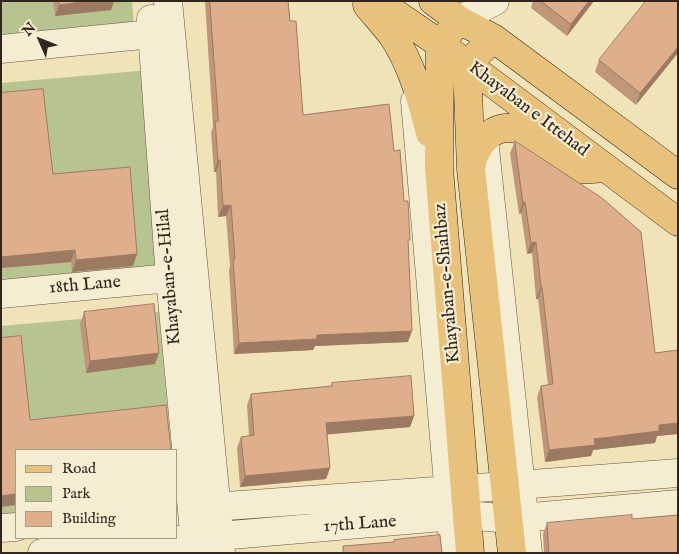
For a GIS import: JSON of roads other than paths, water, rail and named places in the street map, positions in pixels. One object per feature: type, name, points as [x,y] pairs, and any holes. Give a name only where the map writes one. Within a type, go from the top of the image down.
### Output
[{"type":"main road","points":[[364,1],[393,36],[412,73],[424,106],[439,168]]},
{"type":"main road","name":"Khayaban e Ittehad","points":[[377,1],[440,44],[678,222]]},
{"type":"main road","name":"Khayaban e Ittehad","points":[[433,1],[459,20],[493,38],[678,175]]},
{"type":"main road","points":[[440,44],[459,20]]},
{"type":"main road","points":[[467,65],[493,38]]},
{"type":"main road","name":"Khayaban-e-Shahbaz","points":[[440,44],[439,168],[456,490],[459,517],[470,553]]},
{"type":"main road","name":"Khayaban-e-Shahbaz","points":[[467,65],[471,169],[517,518],[512,553]]},
{"type":"main road","points":[[471,169],[473,155],[484,139],[492,132],[512,127],[522,130],[546,146],[575,169],[606,168]]},
{"type":"street","name":"Khayaban-e-Hilal","points":[[149,1],[170,278],[195,508]]},
{"type":"street","points":[[168,1],[195,508],[208,545]]},
{"type":"street","points":[[459,20],[494,1]]},
{"type":"street","points":[[493,38],[502,1]]},
{"type":"street","points":[[1,49],[152,34]]},
{"type":"street","points":[[412,73],[456,490]]},
{"type":"street","points":[[484,139],[513,486]]},
{"type":"street","name":"18th Lane","points":[[1,294],[170,278]]},
{"type":"street","name":"17th Lane","points":[[195,508],[513,486],[678,472]]},
{"type":"street","name":"17th Lane","points":[[42,553],[208,545],[459,517],[517,518],[678,504]]},
{"type":"street","points":[[454,553],[459,517]]},
{"type":"street","points":[[517,518],[528,553]]},
{"type":"street","points":[[1,528],[15,526]]}]
